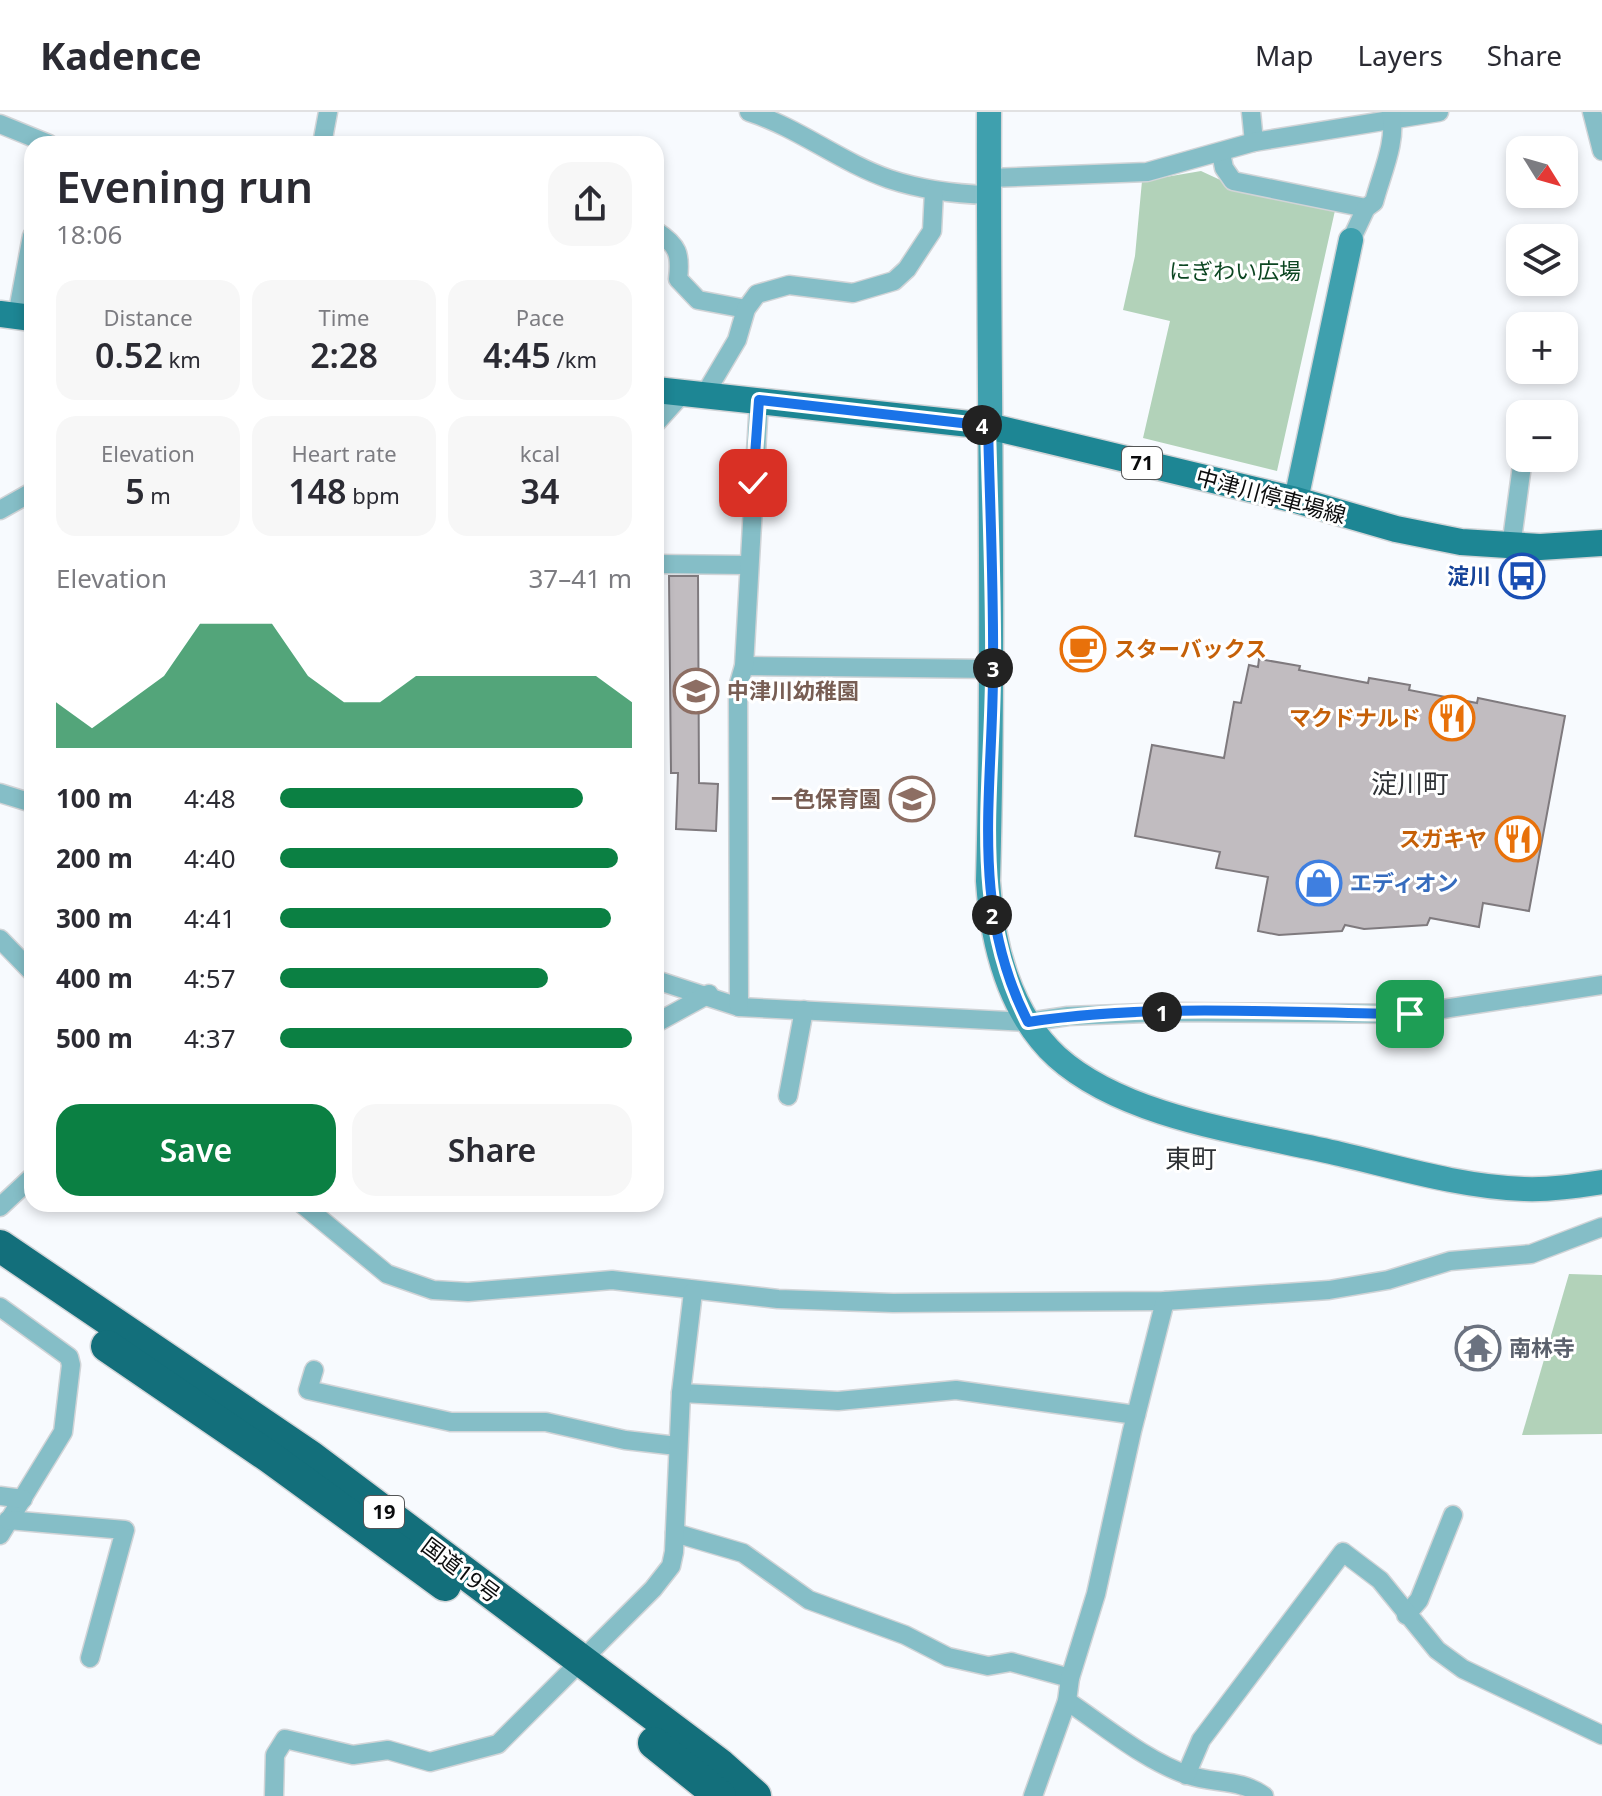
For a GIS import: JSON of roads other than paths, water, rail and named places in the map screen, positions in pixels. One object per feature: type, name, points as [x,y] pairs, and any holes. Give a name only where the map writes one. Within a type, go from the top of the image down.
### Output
[{"type":"highway","name":"国道19号","points":[[0,1246],[311,1457],[574,1668],[720,1796]]},
{"type":"highway","name":"国道19号","points":[[0,1273],[755,1796]]},
{"type":"main road","name":"中津川停車場線","points":[[664,391],[988,426],[1296,500],[1396,529],[1461,542],[1511,547],[1602,543]]},
{"type":"street","points":[[324,136],[328,112]]},
{"type":"street","points":[[749,112],[771,119],[889,179],[934,191],[1147,172],[1254,142],[1392,117],[1439,112]]},
{"type":"street","points":[[989,112],[988,426],[993,669],[990,908],[1008,981],[1028,1022],[1055,1055],[1078,1074],[1115,1095],[1170,1114],[1484,1186],[1562,1188],[1602,1182]]},
{"type":"street","points":[[1251,112],[1254,142]]},
{"type":"street","points":[[1592,112],[1602,151]]},
{"type":"street","points":[[1296,500],[1351,240],[1366,208],[1374,202],[1386,154],[1394,140],[1392,117]]},
{"type":"street","points":[[0,124],[29,136]]},
{"type":"street","points":[[1221,153],[1224,168],[1233,181],[1366,208]]},
{"type":"street","points":[[664,417],[694,393],[737,340],[746,309],[757,294],[789,285],[853,293],[894,281],[907,269],[932,231],[934,191]]},
{"type":"street","points":[[664,236],[673,242],[681,255],[678,279],[698,300],[746,309]]},
{"type":"street","points":[[16,316],[24,276]]},
{"type":"street","points":[[739,1007],[738,687],[744,666],[747,565],[759,400]]},
{"type":"street","points":[[1511,547],[1521,472]]},
{"type":"street","points":[[0,510],[24,496]]},
{"type":"street","points":[[664,564],[747,565]]},
{"type":"street","points":[[744,666],[993,669]]},
{"type":"street","points":[[0,793],[24,800]]},
{"type":"street","points":[[0,939],[24,964]]},
{"type":"street","points":[[664,982],[709,994],[739,1007],[1028,1022],[1068,1016],[1171,1012],[1410,1014],[1602,985]]},
{"type":"street","points":[[664,1019],[709,994]]},
{"type":"street","points":[[788,1096],[804,1010]]},
{"type":"street","points":[[0,1207],[24,1184]]},
{"type":"street","points":[[312,1212],[387,1274],[433,1290],[468,1292],[612,1280],[693,1292],[893,1303],[1165,1301],[1329,1290],[1388,1280],[1450,1261],[1531,1254],[1602,1227]]},
{"type":"street","points":[[274,1796],[275,1755],[285,1739],[353,1755],[388,1750],[430,1762],[479,1752],[498,1744],[671,1566],[681,1393],[693,1292]]},
{"type":"street","points":[[1033,1796],[1067,1701],[1070,1678],[1096,1594],[1165,1301]]},
{"type":"street","points":[[0,1307],[69,1357],[71,1365],[63,1432],[4,1527]]},
{"type":"street","points":[[314,1370],[308,1390],[410,1416],[451,1422],[546,1422],[625,1440],[677,1446]]},
{"type":"street","points":[[681,1393],[838,1401],[956,1390],[1136,1415]]},
{"type":"street","points":[[0,1496],[23,1499]]},
{"type":"street","points":[[1406,1615],[1419,1600],[1453,1515]]},
{"type":"street","points":[[4,1527],[125,1530],[90,1658]]},
{"type":"street","points":[[675,1533],[743,1553],[809,1600],[905,1635],[948,1657],[988,1666],[1011,1662],[1070,1678]]},
{"type":"street","points":[[1186,1775],[1201,1740],[1343,1552],[1380,1580],[1437,1650],[1463,1669],[1602,1735]]},
{"type":"street","points":[[1067,1701],[1129,1743],[1186,1775],[1249,1785],[1264,1796]]},
{"type":"place","name":"淀川","points":[[1522,576]]},
{"type":"place","name":"スターバックス","points":[[1083,649]]},
{"type":"place","name":"中津川幼稚園","points":[[696,691]]},
{"type":"place","name":"マクドナルド","points":[[1452,718]]},
{"type":"place","name":"一色保育園","points":[[912,799]]},
{"type":"place","name":"スガキヤ","points":[[1518,839]]},
{"type":"place","name":"エディオン","points":[[1319,883]]},
{"type":"place","name":"南林寺","points":[[1478,1348]]},
{"type":"district","name":"淀川町","points":[[1410,784]]},
{"type":"district","name":"東町","points":[[1191,1159]]},
{"type":"park label","name":"にぎわい広場","points":[[1235,271]]}]
